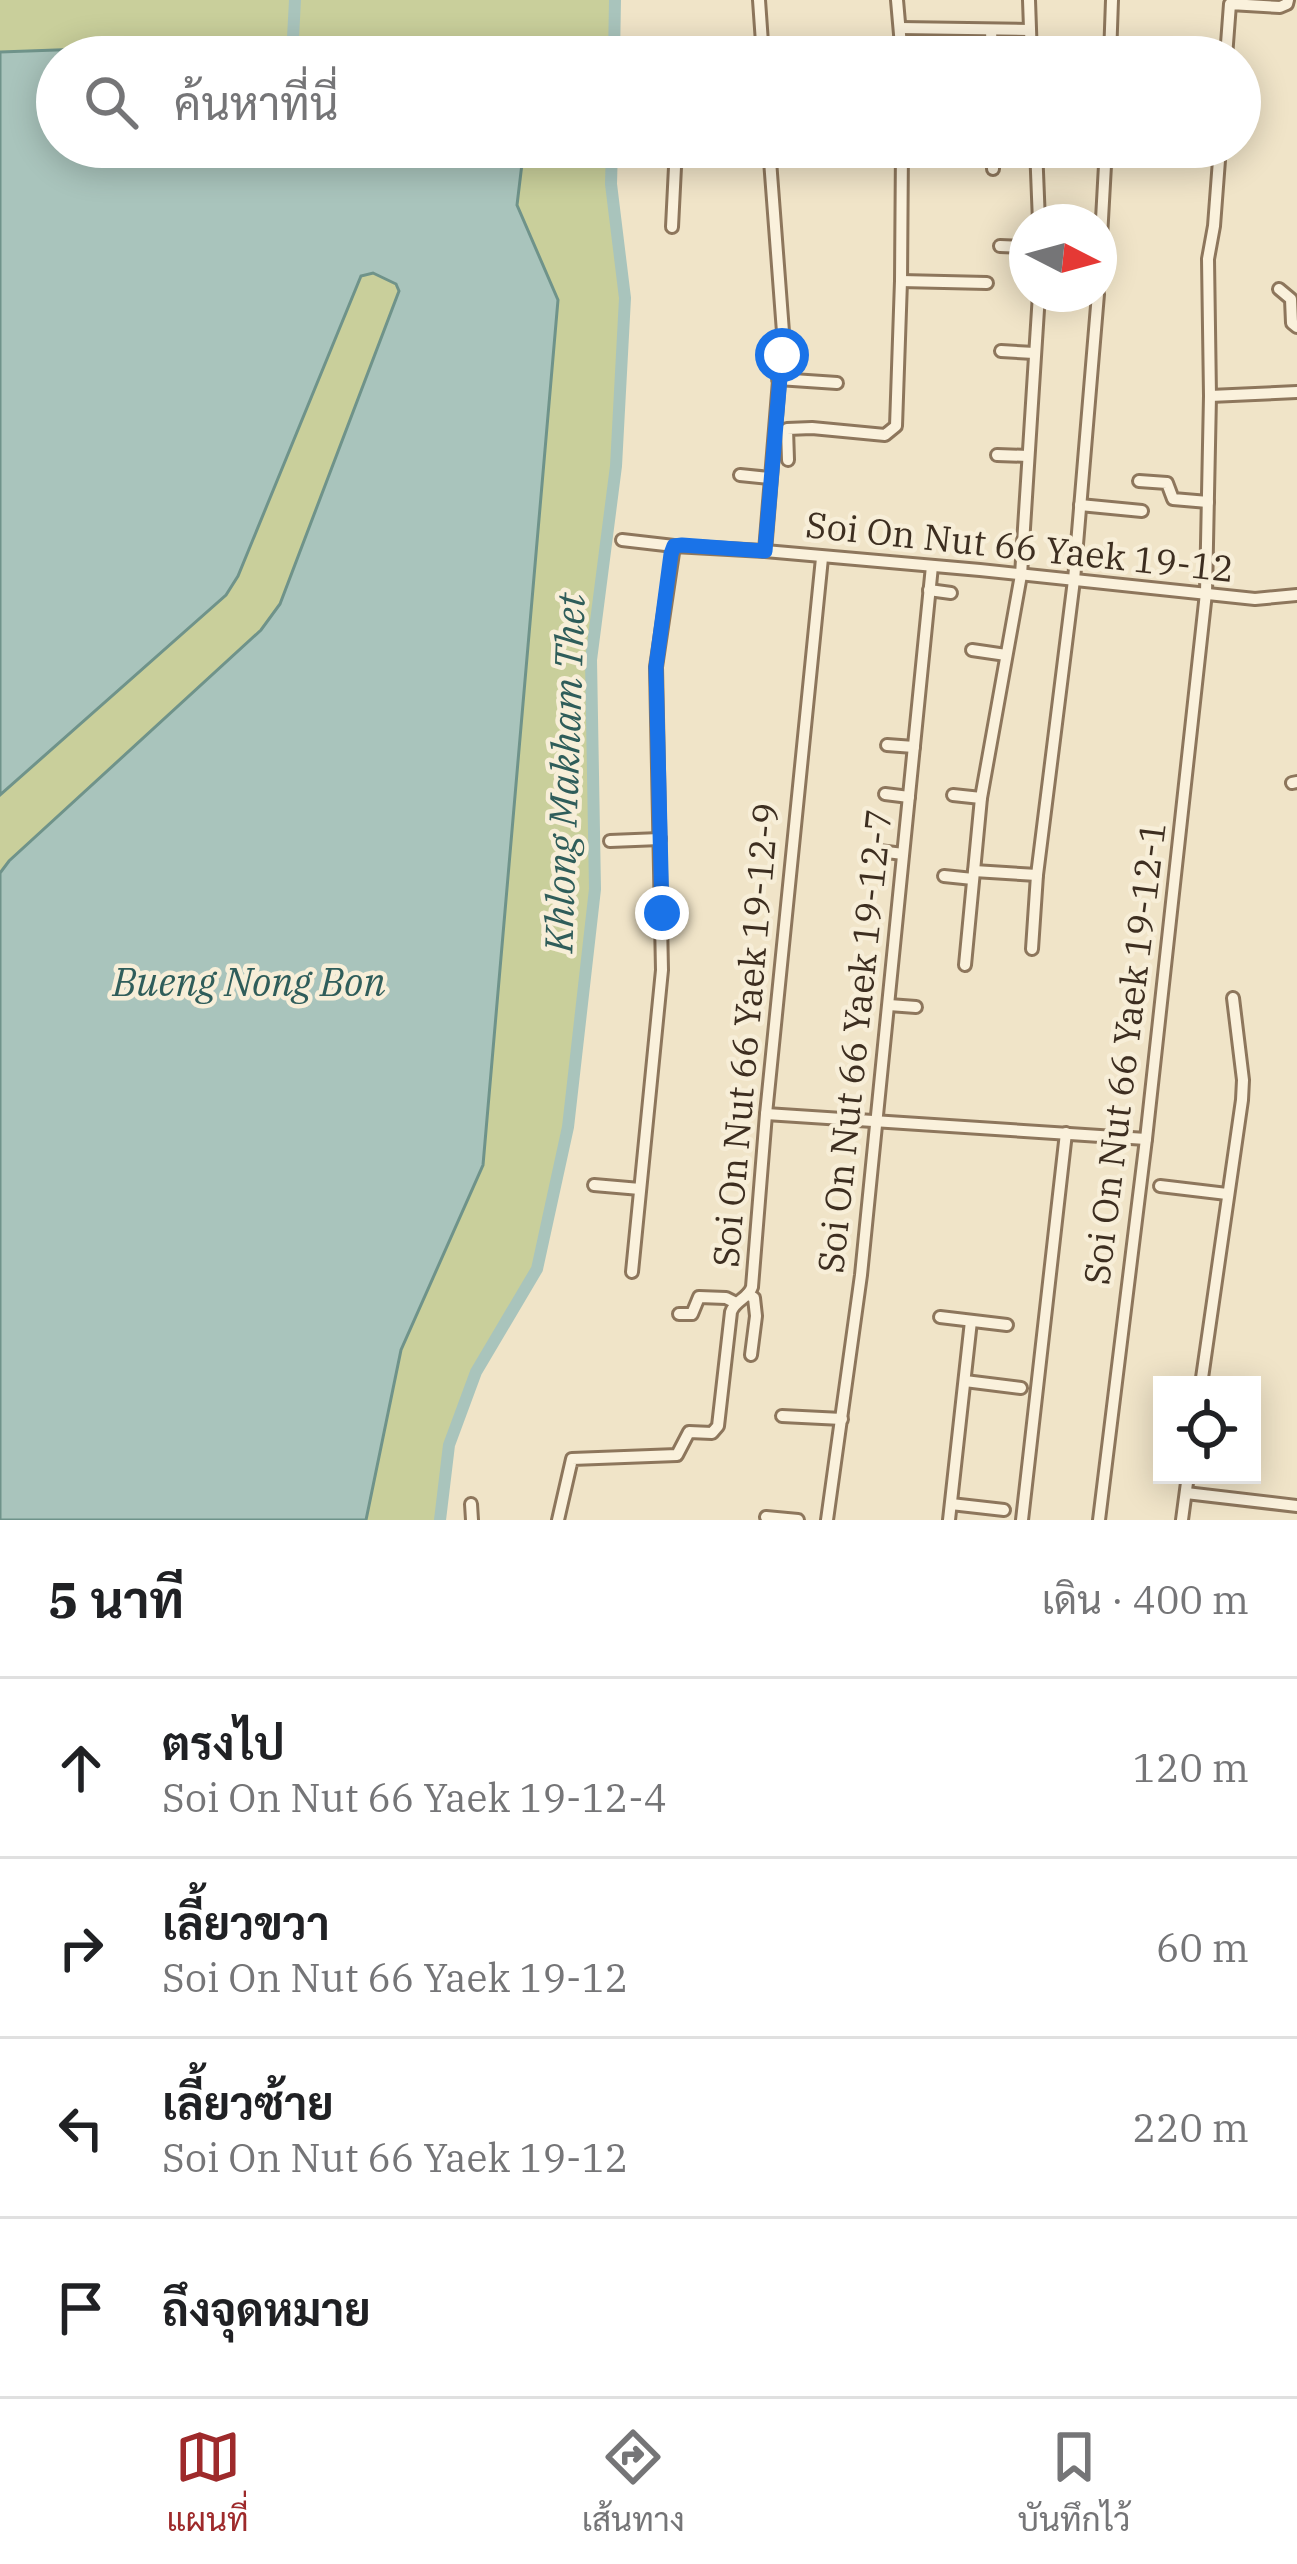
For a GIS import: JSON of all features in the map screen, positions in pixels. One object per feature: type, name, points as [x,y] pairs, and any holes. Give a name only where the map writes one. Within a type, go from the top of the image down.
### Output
[{"type":"street","points":[[759,0],[762,36]]},
{"type":"street","points":[[897,0],[901,36]]},
{"type":"street","points":[[1029,0],[1029,36]]},
{"type":"street","points":[[1111,36],[1112,0]]},
{"type":"street","points":[[1228,36],[1230,2],[1280,7],[1288,0]]},
{"type":"street","points":[[900,28],[1029,30]]},
{"type":"street","points":[[992,30],[992,36]]},
{"type":"street","points":[[672,227],[675,168]]},
{"type":"street","points":[[765,551],[783,332],[771,168]]},
{"type":"street","points":[[788,460],[788,429],[885,435],[896,426],[902,168]]},
{"type":"street","points":[[1037,168],[1039,204]]},
{"type":"street","points":[[1103,204],[1105,168]]},
{"type":"street","name":"Soi On Nut 66 Yaek 19-12-1","points":[[1099,1520],[1206,593],[1208,259],[1218,168]]},
{"type":"street","points":[[1000,246],[1009,246]]},
{"type":"street","points":[[901,281],[987,283]]},
{"type":"street","points":[[1280,289],[1291,299],[1292,322],[1297,327]]},
{"type":"street","points":[[965,965],[981,798],[1021,575],[1037,312]]},
{"type":"street","points":[[1032,949],[1074,580],[1096,312]]},
{"type":"street","points":[[1000,352],[1034,353]]},
{"type":"street","points":[[778,379],[837,383]]},
{"type":"street","points":[[1210,395],[1297,392]]},
{"type":"street","points":[[997,455],[1028,456]]},
{"type":"street","points":[[740,475],[770,478]]},
{"type":"street","points":[[1139,481],[1167,483],[1173,499],[1208,502]]},
{"type":"street","points":[[1080,505],[1142,511]]},
{"type":"street","name":"Soi On Nut 66 Yaek 19-12","points":[[622,540],[1255,599],[1297,595]]},
{"type":"street","points":[[632,1272],[662,970],[656,667],[674,546]]},
{"type":"street","name":"Soi On Nut 66 Yaek 19-12-9","points":[[557,1520],[572,1460],[677,1455],[689,1432],[717,1429],[731,1312],[752,1287],[822,558]]},
{"type":"street","name":"Soi On Nut 66 Yaek 19-12-7","points":[[827,1520],[878,1121],[932,566]]},
{"type":"street","points":[[929,590],[951,593]]},
{"type":"street","points":[[972,650],[1006,655]]},
{"type":"street","points":[[887,745],[914,747]]},
{"type":"street","points":[[885,794],[909,797]]},
{"type":"street","points":[[953,795],[981,798]]},
{"type":"street","points":[[610,841],[660,839]]},
{"type":"street","points":[[879,851],[904,854]]},
{"type":"street","points":[[944,876],[1037,875]]},
{"type":"street","points":[[1202,1376],[1243,1081],[1233,998]]},
{"type":"street","points":[[889,1005],[916,1007]]},
{"type":"street","points":[[766,1114],[1146,1138]]},
{"type":"street","points":[[1022,1520],[1066,1133]]},
{"type":"street","points":[[594,1185],[640,1189]]},
{"type":"street","points":[[1160,1186],[1227,1194]]},
{"type":"street","points":[[748,1294],[756,1308],[751,1355]]},
{"type":"street","points":[[680,1314],[692,1314],[699,1297],[736,1303]]},
{"type":"street","points":[[940,1317],[1007,1325]]},
{"type":"street","points":[[949,1520],[971,1321]]},
{"type":"street","points":[[964,1381],[1021,1388]]},
{"type":"street","points":[[782,1416],[842,1418]]},
{"type":"street","points":[[1182,1520],[1187,1484]]},
{"type":"street","points":[[1186,1493],[1297,1506]]},
{"type":"street","points":[[470,1504],[472,1520]]},
{"type":"street","points":[[951,1504],[1004,1510]]},
{"type":"street","points":[[766,1517],[798,1520]]},
{"type":"green space","name":"Bueng Nong Bon","points":[[0,0],[615,0],[614,36],[36,36],[36,168],[611,168],[625,298],[616,466],[591,660],[595,889],[568,1127],[537,1269],[476,1372],[449,1445],[440,1520],[0,1520]]},
{"type":"water","name":"Bueng Nong Bon","points":[[36,51],[36,168],[521,168],[517,205],[558,300],[483,1165],[401,1350],[366,1520],[0,1520],[0,873],[261,630],[280,604],[399,291],[396,284],[373,273],[361,276],[238,576],[226,595],[0,795],[0,52]]},
{"type":"waterway","points":[[293,36],[295,0]]},
{"type":"waterway","name":"Khlong Makham Thet","points":[[614,36],[615,0]]},
{"type":"waterway","name":"Khlong Makham Thet","points":[[440,1520],[449,1445],[476,1372],[537,1269],[568,1127],[595,889],[591,660],[616,466],[625,298],[611,168]]},
{"type":"route","points":[[662,913],[656,667],[671,554],[674,546],[682,545],[765,551],[782,355]]}]
